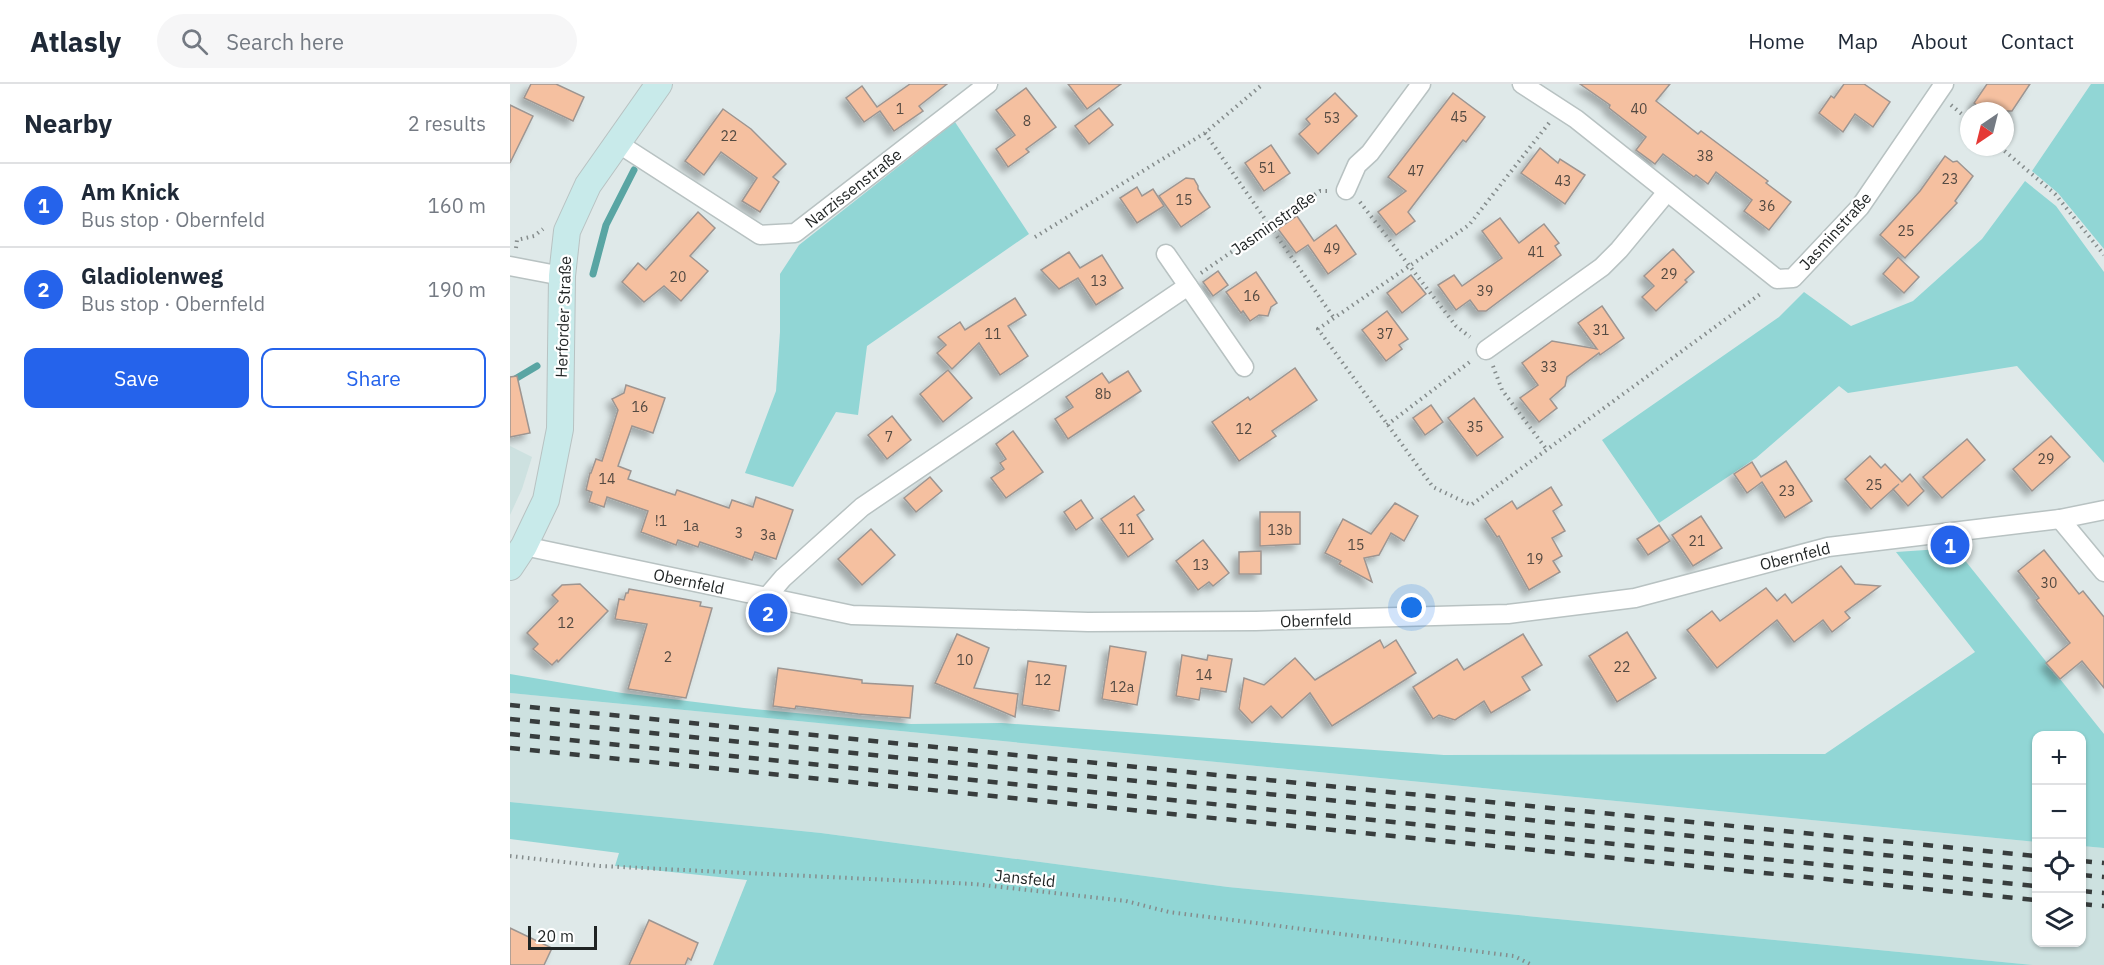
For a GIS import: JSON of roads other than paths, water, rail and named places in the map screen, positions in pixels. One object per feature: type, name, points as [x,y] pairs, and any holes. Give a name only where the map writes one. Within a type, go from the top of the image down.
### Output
[{"type":"main road","name":"Herforder Straße","points":[[517,557],[546,500],[560,429],[562,276],[567,231],[588,185],[616,142],[659,84]]},
{"type":"street","name":"Narzissenstraße","points":[[616,142],[760,235],[795,233],[988,84]]},
{"type":"street","points":[[1346,190],[1357,165],[1370,153],[1421,84]]},
{"type":"street","name":"Jasminstraße","points":[[1522,84],[1576,119],[1777,279],[1793,278],[1860,207],[1944,84]]},
{"type":"street","points":[[1486,350],[1602,267],[1667,192]]},
{"type":"street","points":[[1166,254],[1244,367]]},
{"type":"street","points":[[510,266],[562,276]]},
{"type":"street","points":[[766,598],[783,578],[862,507],[1188,286]]},
{"type":"street","name":"Obernfeld","points":[[517,557],[766,598],[852,615],[1088,622],[1256,621],[1508,614],[1635,598],[1828,547],[2060,519],[2104,510]]},
{"type":"street","points":[[2060,519],[2104,572]]},
{"type":"waterway","points":[[593,274],[606,225],[634,170]]},
{"type":"waterway","points":[[510,382],[537,366]]},
{"type":"railway","points":[[510,705],[2032,856]]},
{"type":"railway","points":[[510,719],[2032,870]]},
{"type":"railway","points":[[510,734],[2032,886]]},
{"type":"railway","points":[[510,748],[2032,900]]},
{"type":"railway","points":[[2086,861],[2104,863]]},
{"type":"railway","points":[[2086,875],[2104,877]]},
{"type":"railway","points":[[2086,891],[2104,893]]},
{"type":"railway","points":[[2086,904],[2104,906]]},
{"type":"place","name":"Am Knick","points":[[1950,545]]},
{"type":"place","name":"Gladiolenweg","points":[[768,613]]}]
